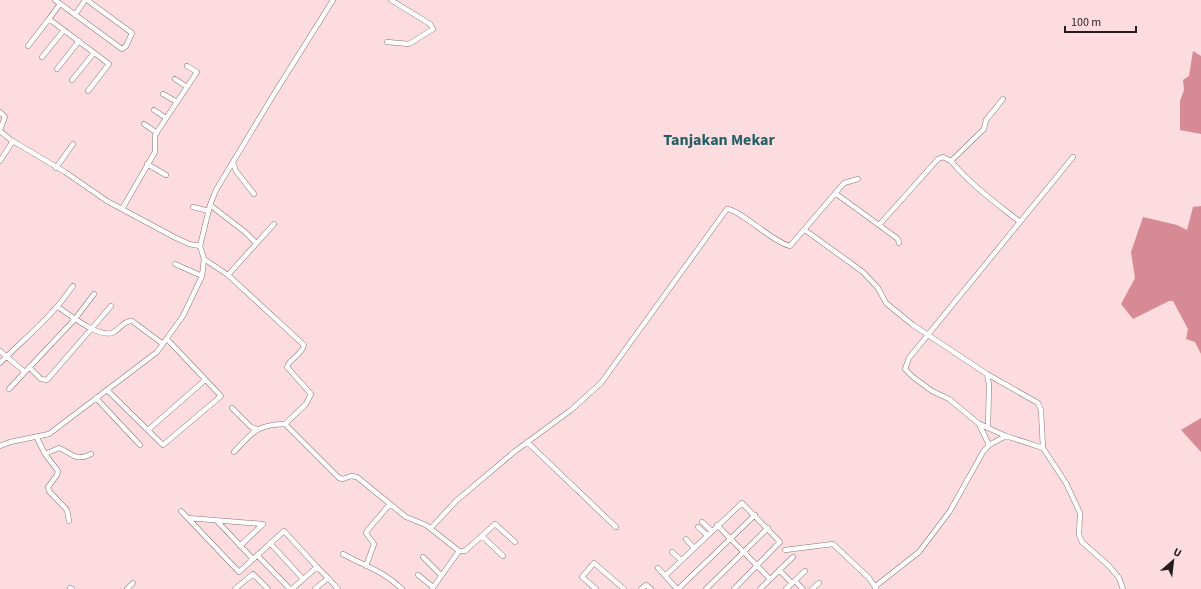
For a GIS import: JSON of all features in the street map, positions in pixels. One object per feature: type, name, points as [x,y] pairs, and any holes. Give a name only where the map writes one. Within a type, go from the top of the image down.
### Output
[{"type":"street","points":[[55,0],[75,15],[122,49],[126,46],[132,33],[86,0],[75,15]]},
{"type":"street","points":[[0,446],[10,442],[38,438],[53,432],[96,398],[149,360],[167,339],[191,303],[202,276],[204,259],[200,246],[208,211],[223,176],[333,0]]},
{"type":"street","points":[[387,42],[408,44],[433,29],[430,24],[390,0]]},
{"type":"street","points":[[28,46],[60,4]]},
{"type":"street","points":[[49,20],[109,64],[88,91]]},
{"type":"street","points":[[42,57],[64,30]]},
{"type":"street","points":[[57,69],[79,42]]},
{"type":"street","points":[[72,80],[94,53]]},
{"type":"street","points":[[122,209],[155,152],[155,135],[197,72],[187,66]]},
{"type":"street","points":[[175,79],[187,87]]},
{"type":"street","points":[[163,94],[177,102]]},
{"type":"street","points":[[951,161],[982,131],[986,120],[1003,99]]},
{"type":"street","points":[[154,110],[166,118]]},
{"type":"street","points":[[0,112],[5,117],[0,130],[13,141],[122,209],[184,242],[200,246]]},
{"type":"street","points":[[144,124],[157,133]]},
{"type":"street","points":[[0,162],[13,141]]},
{"type":"street","points":[[56,168],[73,144]]},
{"type":"street","points":[[879,225],[938,159],[943,157],[951,161],[966,179],[980,191],[1020,222]]},
{"type":"street","points":[[1043,448],[1006,436],[978,423],[949,400],[922,384],[906,369],[909,358],[1073,157]]},
{"type":"street","points":[[233,162],[236,171],[254,194]]},
{"type":"street","points":[[147,164],[166,175]]},
{"type":"street","points":[[431,528],[452,504],[527,442],[571,410],[601,383],[727,209],[735,211],[752,225],[788,246],[793,244],[844,182],[858,179]]},
{"type":"street","points":[[835,193],[898,239],[899,243]]},
{"type":"street","points":[[210,205],[256,243]]},
{"type":"street","points":[[193,207],[208,211]]},
{"type":"street","points":[[228,275],[274,224]]},
{"type":"street","points":[[805,230],[863,272],[878,288],[886,304],[987,374],[1041,407],[1043,448],[1066,483],[1080,513],[1080,535],[1082,542],[1109,566],[1119,578],[1123,589]]},
{"type":"street","points":[[204,259],[228,275],[304,345],[299,355],[289,362],[286,367],[310,392],[311,396],[306,404],[285,424],[268,425],[257,429],[234,452]]},
{"type":"street","points":[[175,264],[202,276]]},
{"type":"street","points":[[0,363],[58,307],[73,286]]},
{"type":"street","points":[[8,389],[75,319],[94,294]]},
{"type":"street","points":[[29,367],[41,379],[47,380],[93,329],[111,306]]},
{"type":"street","points":[[58,307],[75,319],[108,335],[127,321],[132,321],[163,344]]},
{"type":"street","points":[[107,390],[163,445],[221,396],[167,339]]},
{"type":"street","points":[[0,351],[25,372]]},
{"type":"street","points":[[987,374],[989,384],[988,428]]},
{"type":"street","points":[[148,430],[205,380]]},
{"type":"street","points":[[96,398],[140,445]]},
{"type":"street","points":[[232,408],[251,427],[257,429]]},
{"type":"street","points":[[978,423],[989,445]]},
{"type":"street","points":[[285,424],[339,478],[343,479],[351,476],[357,477],[389,505],[406,517],[419,521],[431,528],[459,551],[465,551],[496,524],[515,542]]},
{"type":"street","points":[[785,550],[833,544],[869,578],[875,588],[919,552],[950,511],[983,452],[989,445],[1006,436]]},
{"type":"street","points":[[38,438],[45,454],[58,471],[57,475],[48,487],[49,491],[67,510],[69,521]]},
{"type":"street","points":[[527,442],[616,527]]},
{"type":"street","points":[[45,454],[59,448],[82,459],[91,454]]},
{"type":"street","points":[[665,576],[740,503],[744,503],[780,541],[780,543],[734,589]]},
{"type":"street","points":[[366,566],[374,544],[366,534],[367,531],[389,505]]},
{"type":"street","points":[[182,511],[239,572],[284,531],[338,589]]},
{"type":"street","points":[[658,568],[678,589],[755,515]]},
{"type":"street","points":[[188,518],[263,524],[240,546]]},
{"type":"street","points":[[217,521],[253,559]]},
{"type":"street","points":[[702,522],[712,531]]},
{"type":"street","points":[[718,525],[770,579]]},
{"type":"street","points":[[698,527],[707,535]]},
{"type":"street","points":[[706,589],[768,528]]},
{"type":"street","points":[[482,536],[503,556]]},
{"type":"street","points":[[686,539],[694,548]]},
{"type":"street","points":[[270,543],[303,579]]},
{"type":"street","points":[[418,575],[432,588],[459,551]]},
{"type":"street","points":[[672,552],[681,560]]},
{"type":"street","points":[[343,554],[366,566],[380,571],[402,589]]},
{"type":"street","points":[[257,555],[291,589],[317,567]]},
{"type":"street","points":[[424,557],[441,575]]},
{"type":"street","points":[[760,589],[793,557]]},
{"type":"street","points":[[596,589],[582,577],[594,563],[624,589]]},
{"type":"street","points":[[246,566],[268,589]]},
{"type":"street","points":[[780,570],[803,589]]},
{"type":"street","points":[[786,589],[805,571]]},
{"type":"street","points":[[238,588],[253,574]]},
{"type":"street","points":[[315,589],[328,578]]},
{"type":"street","points":[[127,589],[133,583]]},
{"type":"street","points":[[641,589],[646,585],[651,589]]},
{"type":"shaded area","points":[[1193,51],[1201,56],[1201,134],[1180,130],[1180,101],[1184,90],[1183,80],[1189,76]]},
{"type":"shaded area","points":[[1201,206],[1201,354],[1195,342],[1186,339],[1188,329],[1173,301],[1169,301],[1133,319],[1121,304],[1135,278],[1131,252],[1143,217],[1177,225],[1187,230],[1193,207]]},
{"type":"shaded area","points":[[1201,418],[1201,452],[1181,430]]},
{"type":"district","name":"Tanjakan Mekar","points":[[719,140]]}]
